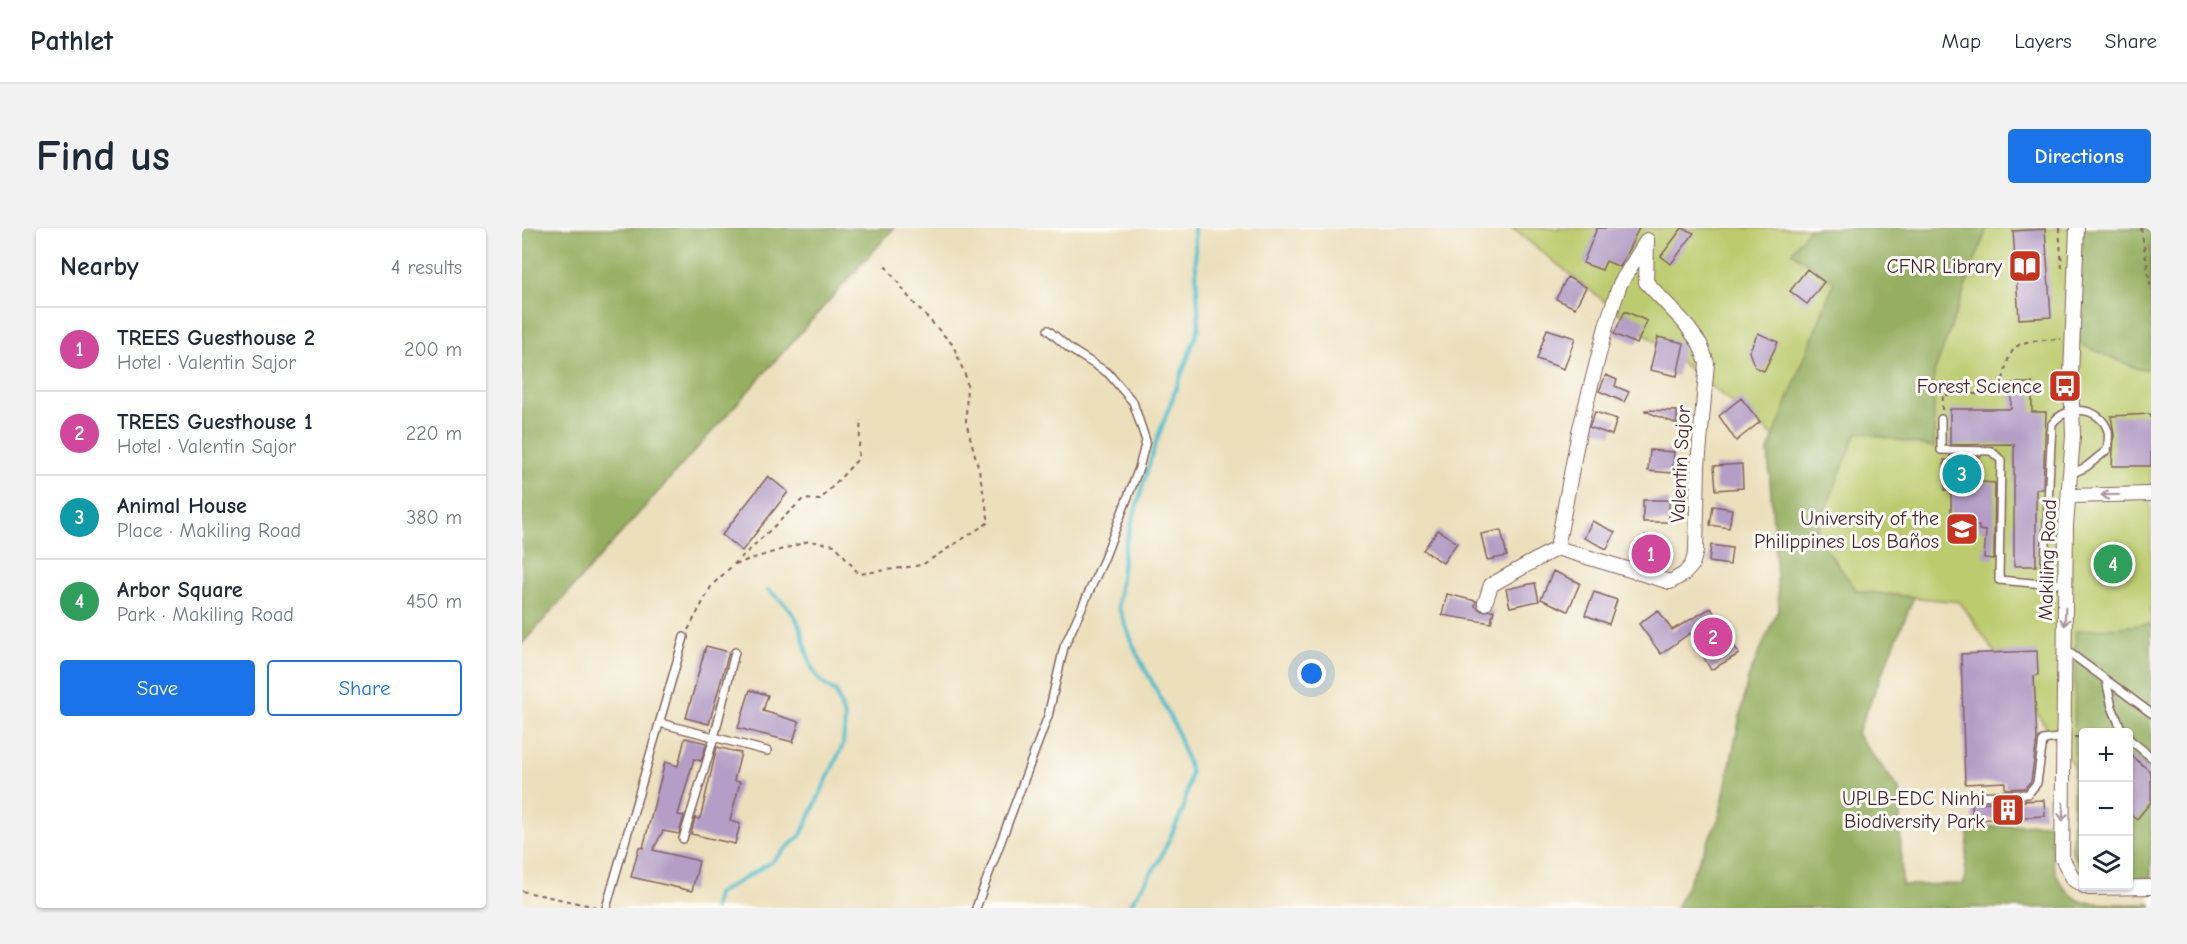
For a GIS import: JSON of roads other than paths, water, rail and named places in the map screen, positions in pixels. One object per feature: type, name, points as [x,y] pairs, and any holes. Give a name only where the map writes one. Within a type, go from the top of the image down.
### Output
[{"type":"street","name":"Makiling Road","points":[[2077,228],[2064,648],[2065,737],[2062,858],[2074,880],[2079,882]]},
{"type":"street","name":"Valentin Sajor","points":[[1650,234],[1646,282],[1684,322],[1700,344],[1707,363],[1698,465],[1696,551],[1692,565],[1684,574],[1670,582],[1557,548],[1579,432],[1607,323],[1620,284],[1650,234]]},
{"type":"street","points":[[2069,496],[2151,494]]},
{"type":"street","points":[[1485,603],[1491,585],[1557,548]]},
{"type":"street","name":"Makiling Road","points":[[2133,887],[2151,887]]},
{"type":"lane","points":[[976,908],[1048,716],[1064,647],[1104,559],[1146,441],[1133,402],[1108,373],[1070,349],[1048,330]]},
{"type":"lane","points":[[2044,584],[2052,424],[2058,415],[2072,410],[2085,411],[2100,417],[2108,432],[2108,450],[2086,467],[2071,474]]},
{"type":"lane","points":[[1941,419],[1941,450],[1991,451],[2001,460],[1999,580],[2044,584],[2066,583]]},
{"type":"lane","points":[[606,908],[684,637]]},
{"type":"lane","points":[[2064,648],[2151,713]]},
{"type":"lane","points":[[683,839],[714,738],[735,652]]},
{"type":"lane","points":[[2106,680],[2112,707],[2121,728]]},
{"type":"lane","points":[[660,723],[767,751]]},
{"type":"lane","points":[[1972,796],[2028,794],[2037,783],[2043,740],[2065,737]]},
{"type":"lane","points":[[2133,742],[2151,757]]},
{"type":"waterway","points":[[1128,908],[1159,861],[1183,810],[1191,772],[1174,724],[1136,652],[1118,606],[1124,549],[1155,445],[1199,327],[1194,228]]},
{"type":"waterway","points":[[714,908],[717,894],[770,863],[801,835],[843,745],[845,719],[836,692],[819,680],[810,663],[799,625],[793,614],[768,590]]},
{"type":"place","name":"CFNR Library","points":[[2025,266]]},
{"type":"place","name":"Forest Science","points":[[2065,386]]},
{"type":"place","name":"Animal House","points":[[1962,474]]},
{"type":"place","name":"University of the Philippines Los Baños","points":[[1962,529]]},
{"type":"place","name":"TREES Guesthouse 2","points":[[1651,554]]},
{"type":"place","name":"Arbor Square","points":[[2113,564]]},
{"type":"place","name":"TREES Guesthouse 1","points":[[1713,637]]},
{"type":"place","name":"UPLB-EDC Ninhi Biodiversity Park","points":[[2008,810]]}]
